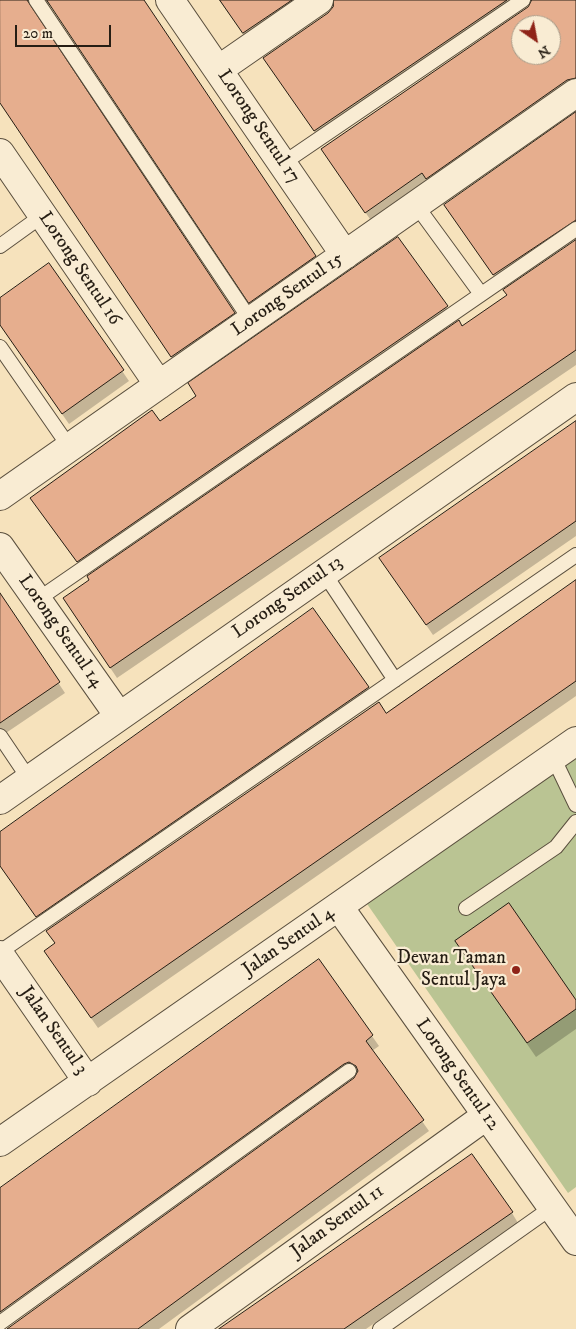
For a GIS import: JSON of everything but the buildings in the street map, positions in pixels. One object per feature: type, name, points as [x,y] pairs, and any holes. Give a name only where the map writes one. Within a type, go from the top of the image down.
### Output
[{"type":"street","name":"Lorong Sentul 17","points":[[170,0],[345,255]]},
{"type":"street","points":[[218,70],[320,0]]},
{"type":"street","name":"Lorong Sentul 15","points":[[0,496],[576,93]]},
{"type":"street","name":"Lorong Sentul 16","points":[[0,153],[159,385]]},
{"type":"street","name":"Lorong Sentul 13","points":[[0,800],[576,398]]},
{"type":"street","name":"Lorong Sentul 14","points":[[0,547],[119,716]]},
{"type":"street","name":"Jalan Sentul 4","points":[[0,1142],[576,741]]},
{"type":"street","name":"Lorong Sentul 12","points":[[339,907],[576,1241]]},
{"type":"street","name":"Jalan Sentul 3","points":[[0,953],[88,1082]]},
{"type":"street","name":"Jalan Sentul 11","points":[[190,1329],[486,1116]]},
{"type":"lane","points":[[36,0],[250,320]]},
{"type":"lane","points":[[282,164],[523,0]]},
{"type":"lane","points":[[416,205],[480,294]]},
{"type":"lane","points":[[0,246],[42,215]]},
{"type":"lane","points":[[37,600],[576,228]]},
{"type":"lane","points":[[0,347],[70,448]]},
{"type":"lane","points":[[0,953],[576,555]]},
{"type":"lane","points":[[324,573],[395,680]]},
{"type":"lane","points":[[0,736],[29,779]]},
{"type":"lane","points":[[553,757],[576,805]]},
{"type":"lane","points":[[466,908],[556,847],[576,822]]},
{"type":"lane","points":[[0,1323],[349,1071]]},
{"type":"lane","points":[[380,1329],[551,1208]]},
{"type":"green space","points":[[576,758],[576,1187],[568,1193],[365,901]]},
{"type":"place","name":"Dewan Taman Sentul Jaya","points":[[516,970]]}]
